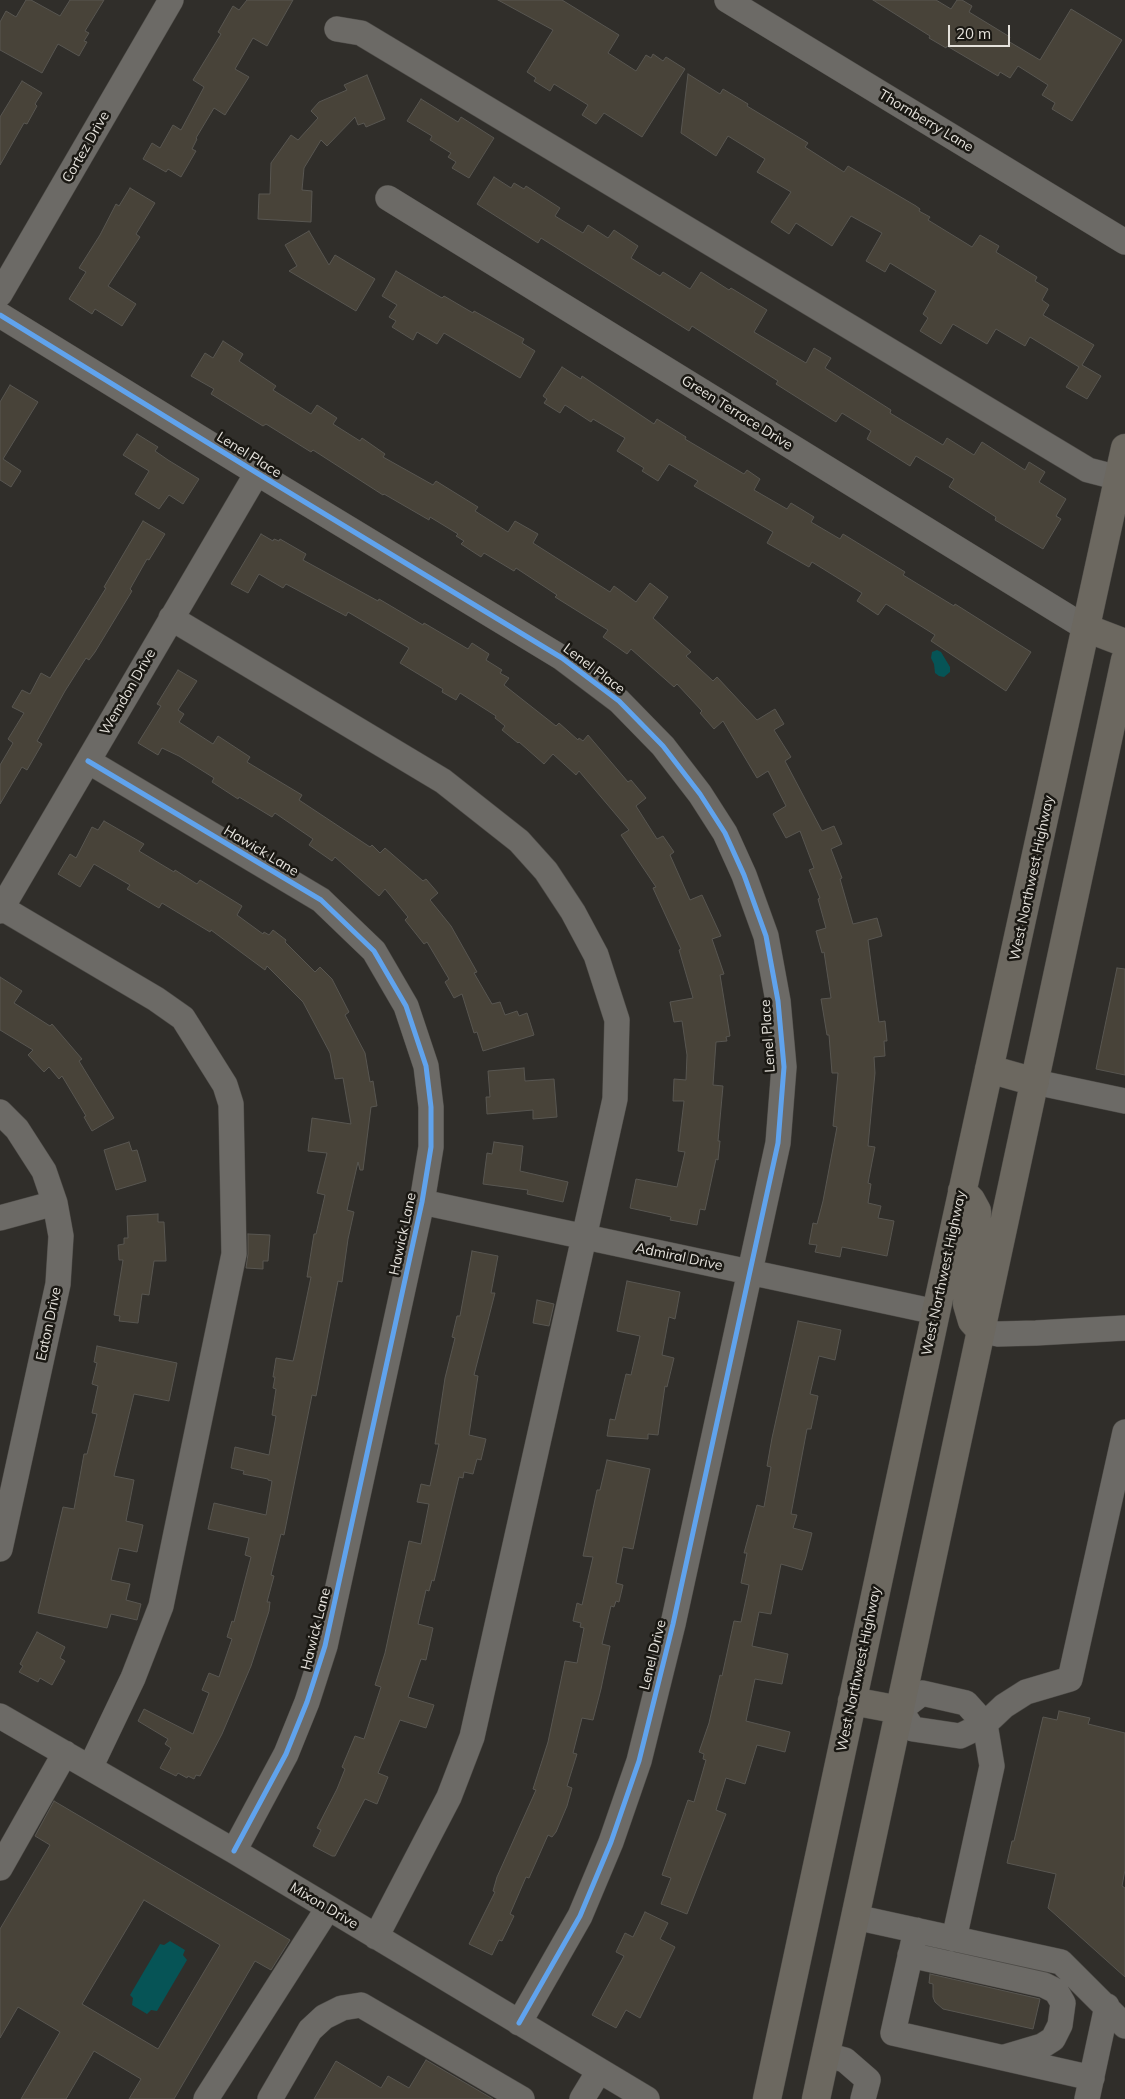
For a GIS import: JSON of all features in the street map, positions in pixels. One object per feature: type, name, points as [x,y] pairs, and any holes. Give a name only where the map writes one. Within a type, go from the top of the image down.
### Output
[{"type":"main road","name":"West Northwest Highway","points":[[767,2099],[962,1191],[1125,448]]},
{"type":"main road","points":[[1086,628],[1125,643]]},
{"type":"main road","points":[[816,2099],[1125,660]]},
{"type":"main road","points":[[989,1069],[1035,1082]]},
{"type":"main road","points":[[962,1191],[971,1200],[976,1211],[976,1241],[968,1278],[968,1304],[972,1321],[982,1331]]},
{"type":"main road","points":[[852,1701],[900,1710]]},
{"type":"street","name":"Cortez Drive","points":[[0,294],[171,0]]},
{"type":"street","name":"Thornberry Lane","points":[[726,0],[1125,242]]},
{"type":"street","points":[[337,29],[361,32],[1088,470],[1119,478]]},
{"type":"street","name":"Green Terrace Drive","points":[[388,198],[1086,628]]},
{"type":"street","name":"Lenel Place","points":[[0,315],[257,474],[562,658],[619,701],[663,746],[700,794],[725,833],[744,875],[766,936],[778,1001],[784,1068],[778,1143],[751,1273]]},
{"type":"street","name":"Wemdon Drive","points":[[1,910],[257,474]]},
{"type":"street","points":[[171,618],[443,781],[519,841],[546,871],[573,912],[596,955],[617,1020],[616,1099],[472,1738],[449,1797],[376,1937]]},
{"type":"street","name":"Hawick Lane","points":[[88,761],[321,900],[374,951],[406,1006],[426,1066],[431,1106],[431,1147],[422,1202],[325,1646],[307,1702],[286,1754],[234,1851]]},
{"type":"street","points":[[1,910],[156,999],[184,1018],[225,1085],[231,1104],[234,1254],[161,1606],[132,1678],[90,1768]]},
{"type":"street","points":[[1035,1082],[1125,1101]]},
{"type":"street","name":"Eaton Drive","points":[[0,1112],[17,1129],[44,1170],[55,1203],[61,1236],[58,1284],[0,1549]]},
{"type":"street","name":"Admiral Drive","points":[[422,1202],[936,1312]]},
{"type":"street","points":[[0,1218],[55,1203]]},
{"type":"street","name":"Lenel Drive","points":[[519,2023],[580,1916],[611,1842],[638,1761],[673,1624],[751,1273]]},
{"type":"street","points":[[982,1331],[998,1334],[1125,1328]]},
{"type":"street","points":[[954,1939],[992,1766],[985,1724],[966,1703],[922,1693],[900,1710],[914,1729],[960,1736],[985,1724],[1004,1706],[1026,1692],[1070,1679],[1115,1521],[1125,1432]]},
{"type":"street","name":"Mixon Drive","points":[[0,1716],[234,1851],[647,2099]]},
{"type":"street","points":[[0,1838],[60,1750]]},
{"type":"street","points":[[0,1868],[60,1750]]},
{"type":"street","points":[[206,2099],[328,1908]]},
{"type":"street","points":[[855,1917],[1062,1962],[1125,2026]]},
{"type":"street","points":[[916,1930],[892,2033],[1003,2058],[1090,2088],[1106,2006]]},
{"type":"street","points":[[910,1955],[1044,1985],[1056,1991],[1063,2003],[1060,2025],[1053,2039],[1042,2046],[1003,2058]]},
{"type":"street","points":[[270,2099],[310,2030],[324,2017],[342,2008],[361,2005],[522,2099]]},
{"type":"street","points":[[826,2054],[845,2060],[868,2080],[863,2099]]},
{"type":"street","points":[[582,2099],[599,2071]]},
{"type":"water","points":[[937,650],[941,652],[950,667],[950,672],[944,677],[935,673],[931,658],[932,652]]},
{"type":"water","points":[[170,1941],[185,1950],[183,1955],[187,1960],[157,2011],[151,2010],[147,2014],[132,2005],[133,1998],[130,1995],[160,1944],[164,1945]]},
{"type":"building","points":[[26,0],[31,0],[60,16],[70,0],[104,0],[85,31],[89,33],[84,41],[87,42],[79,56],[58,44],[42,73],[0,50],[0,22],[6,11],[16,17]]},
{"type":"building","points":[[247,0],[293,0],[267,46],[253,38],[235,69],[249,77],[225,115],[214,108],[196,138],[192,149],[196,151],[181,177],[168,169],[166,172],[143,159],[152,143],[160,148],[173,125],[181,130],[204,87],[193,80],[221,34],[218,32],[233,6],[239,10]]},
{"type":"building","points":[[498,0],[562,0],[619,35],[608,53],[636,71],[646,55],[651,58],[653,54],[663,61],[666,57],[685,69],[642,137],[604,113],[596,124],[582,115],[588,105],[554,84],[550,91],[534,81],[536,78],[527,72],[553,30]]},
{"type":"building","points":[[873,0],[936,0],[951,9],[957,0],[962,0],[972,6],[969,12],[1010,37],[1008,41],[1040,60],[1071,9],[1122,40],[1072,121],[1052,109],[1055,103],[1042,95],[1048,85],[1018,66],[1010,78],[1000,72],[998,76],[947,46],[946,48],[929,38],[930,36]]},
{"type":"building","points":[[688,74],[720,94],[723,89],[748,104],[747,106],[808,143],[805,147],[844,172],[848,166],[916,206],[920,209],[919,211],[930,217],[928,220],[972,247],[980,235],[999,246],[996,252],[1037,277],[1035,281],[1048,289],[1042,300],[1049,305],[1043,315],[1094,345],[1082,365],[1101,376],[1087,399],[1066,387],[1079,367],[1030,337],[1025,346],[996,329],[987,344],[953,324],[941,344],[920,331],[928,318],[923,314],[936,291],[890,263],[885,272],[866,261],[882,233],[851,216],[832,246],[796,223],[789,234],[771,222],[791,192],[757,172],[765,159],[728,136],[716,156],[681,133]]},
{"type":"building","points":[[367,75],[385,119],[366,127],[364,123],[358,125],[355,117],[327,146],[321,140],[304,168],[302,190],[312,191],[311,222],[258,219],[259,194],[270,194],[271,163],[291,135],[298,140],[318,118],[311,111],[319,102],[347,90],[344,85]]},
{"type":"building","points":[[22,81],[42,93],[35,104],[37,106],[27,124],[24,123],[0,165],[0,117]]},
{"type":"building","points":[[421,99],[458,122],[461,117],[494,138],[469,178],[452,168],[456,162],[448,157],[451,153],[430,140],[432,136],[407,121]]},
{"type":"building","points":[[494,177],[511,188],[514,183],[524,189],[526,186],[560,208],[555,216],[583,233],[588,225],[608,238],[614,230],[638,246],[631,258],[660,276],[663,272],[690,289],[701,272],[729,290],[731,288],[767,310],[754,332],[806,363],[814,348],[831,358],[825,368],[891,410],[890,413],[943,445],[947,438],[974,455],[982,442],[1025,470],[1029,462],[1045,472],[1039,482],[1066,499],[1056,516],[1061,519],[1043,549],[995,520],[996,517],[949,487],[954,479],[916,456],[910,466],[867,439],[871,431],[842,413],[836,422],[776,384],[778,381],[692,326],[689,331],[541,238],[538,243],[477,204]]},
{"type":"building","points":[[130,188],[155,203],[136,234],[140,237],[108,286],[136,304],[122,326],[95,309],[92,314],[69,299],[86,272],[79,268],[100,235],[116,204],[119,206]]},
{"type":"building","points":[[309,231],[329,265],[335,255],[375,279],[356,311],[289,271],[297,266],[285,245]]},
{"type":"building","points":[[396,271],[442,298],[444,296],[473,313],[474,311],[524,339],[522,343],[535,351],[520,378],[444,333],[437,344],[417,332],[413,340],[392,327],[396,321],[389,317],[397,305],[382,296]]},
{"type":"building","points":[[223,341],[243,354],[239,361],[276,386],[273,390],[311,414],[317,405],[337,418],[333,424],[360,441],[362,438],[385,454],[383,457],[433,485],[436,481],[478,507],[475,511],[508,532],[515,521],[538,534],[533,543],[610,592],[614,586],[636,602],[650,583],[668,597],[653,618],[691,652],[686,656],[713,681],[717,677],[757,720],[775,709],[784,724],[774,730],[791,757],[785,761],[822,831],[834,826],[842,844],[831,849],[842,878],[840,879],[853,924],[877,918],[882,936],[868,940],[879,1022],[885,1021],[887,1041],[884,1041],[885,1056],[874,1057],[875,1073],[868,1146],[875,1147],[868,1183],[871,1184],[868,1203],[881,1206],[878,1218],[894,1221],[887,1256],[842,1247],[840,1257],[815,1252],[817,1245],[809,1244],[813,1223],[817,1224],[823,1201],[837,1127],[833,1126],[838,1073],[832,1073],[829,1035],[827,1035],[821,999],[831,998],[824,952],[822,953],[816,931],[826,928],[818,899],[820,898],[809,870],[814,868],[800,831],[786,838],[773,814],[786,806],[768,771],[757,778],[723,721],[714,729],[700,713],[702,711],[677,684],[674,687],[631,649],[627,654],[603,637],[608,630],[555,597],[557,595],[516,568],[514,571],[484,553],[481,557],[461,544],[464,541],[456,536],[458,534],[430,517],[429,520],[383,495],[313,450],[311,452],[266,424],[263,426],[211,394],[214,389],[191,376],[205,353],[213,358]]},
{"type":"building","points":[[562,367],[581,379],[582,376],[654,424],[657,419],[686,437],[685,439],[744,474],[747,470],[760,479],[754,490],[787,509],[791,503],[814,517],[811,522],[840,539],[843,534],[905,572],[903,575],[954,606],[955,604],[1031,652],[1006,691],[931,641],[935,635],[886,604],[878,615],[857,601],[862,593],[812,562],[809,567],[767,543],[773,532],[694,486],[698,481],[669,464],[658,481],[642,471],[644,468],[617,451],[625,438],[593,419],[591,422],[565,405],[560,413],[544,403],[547,399],[543,396]]},
{"type":"building","points":[[10,385],[38,402],[3,459],[21,471],[11,487],[0,480],[0,402]]},
{"type":"building","points":[[137,434],[158,447],[155,451],[199,479],[183,504],[169,495],[159,509],[135,494],[149,471],[123,455]]},
{"type":"building","points":[[143,521],[165,534],[149,560],[147,559],[130,589],[132,591],[95,652],[89,660],[86,658],[65,691],[37,741],[42,744],[27,770],[22,767],[0,804],[0,765],[13,743],[8,739],[24,713],[12,707],[22,690],[30,694],[41,673],[50,678],[106,588],[104,587]]},
{"type":"building","points":[[261,534],[273,541],[274,539],[279,541],[280,539],[306,554],[303,560],[378,601],[379,599],[423,625],[424,623],[468,649],[472,643],[489,654],[486,660],[502,670],[500,673],[509,678],[504,685],[556,726],[559,723],[578,740],[579,738],[583,741],[588,735],[628,782],[631,780],[646,798],[636,806],[657,839],[663,836],[674,852],[670,855],[690,900],[702,895],[721,936],[712,939],[724,974],[720,975],[730,1036],[726,1037],[727,1041],[716,1042],[713,1085],[723,1086],[718,1141],[720,1141],[718,1160],[716,1159],[705,1210],[700,1209],[697,1225],[670,1220],[671,1217],[630,1208],[636,1179],[677,1187],[685,1152],[678,1151],[684,1101],[673,1101],[674,1079],[686,1080],[687,1055],[682,1021],[674,1022],[670,1002],[693,998],[679,950],[681,949],[653,888],[656,887],[621,835],[629,830],[579,771],[576,775],[553,754],[544,764],[502,730],[505,726],[495,718],[496,716],[460,693],[456,700],[442,692],[443,689],[400,663],[409,648],[348,612],[346,616],[286,584],[283,588],[259,574],[248,593],[231,584]]},
{"type":"building","points":[[178,670],[197,681],[178,710],[184,714],[179,722],[213,744],[218,736],[250,757],[247,762],[302,795],[299,800],[370,847],[372,845],[380,853],[385,848],[423,881],[426,879],[438,893],[430,900],[451,926],[477,972],[474,973],[492,1004],[500,1002],[505,1015],[517,1011],[519,1016],[527,1013],[534,1035],[483,1051],[477,1032],[474,1033],[462,994],[454,998],[445,982],[449,979],[427,942],[424,944],[405,920],[408,917],[385,889],[379,896],[335,857],[332,861],[309,845],[313,839],[275,813],[272,817],[239,797],[238,799],[212,782],[214,778],[179,756],[162,748],[158,755],[138,743],[161,706],[157,704]]},
{"type":"building","points":[[104,821],[144,844],[139,851],[197,884],[200,880],[242,906],[237,915],[263,934],[264,932],[269,935],[273,930],[286,940],[285,942],[315,972],[320,967],[332,979],[349,1012],[345,1015],[365,1053],[370,1082],[373,1081],[377,1106],[371,1107],[363,1170],[360,1170],[358,1162],[347,1210],[354,1212],[342,1282],[338,1281],[316,1396],[312,1395],[284,1535],[281,1534],[271,1575],[274,1576],[267,1602],[270,1602],[269,1611],[251,1666],[222,1734],[200,1776],[196,1775],[194,1779],[188,1776],[187,1778],[178,1773],[176,1776],[160,1768],[171,1748],[165,1744],[168,1739],[138,1721],[144,1709],[193,1734],[209,1693],[202,1690],[209,1673],[219,1677],[232,1639],[227,1637],[232,1621],[234,1622],[251,1557],[245,1555],[249,1538],[208,1529],[214,1503],[266,1515],[272,1481],[243,1474],[244,1471],[231,1468],[235,1447],[269,1455],[276,1416],[272,1415],[276,1389],[273,1388],[275,1377],[273,1377],[276,1358],[293,1361],[296,1349],[311,1277],[307,1277],[314,1234],[316,1234],[325,1195],[317,1193],[327,1153],[308,1151],[312,1118],[351,1124],[343,1078],[335,1079],[330,1053],[303,1002],[267,966],[265,970],[211,930],[210,932],[162,903],[159,908],[127,889],[130,885],[94,864],[80,887],[58,874],[70,854],[76,858],[92,827],[98,830]]},
{"type":"building","points":[[1117,968],[1125,969],[1125,1075],[1096,1069]]},
{"type":"building","points":[[0,977],[22,991],[14,1003],[50,1026],[52,1024],[82,1059],[79,1061],[114,1118],[92,1131],[84,1117],[86,1116],[62,1076],[59,1079],[49,1067],[44,1072],[28,1055],[33,1050],[0,1030]]},
{"type":"building","points":[[524,1068],[525,1081],[554,1079],[557,1117],[533,1119],[533,1110],[487,1114],[486,1097],[490,1097],[488,1071]]},
{"type":"building","points":[[129,1142],[132,1151],[137,1150],[146,1181],[116,1190],[104,1150]]},
{"type":"building","points":[[494,1142],[523,1146],[520,1171],[568,1182],[563,1202],[527,1194],[528,1190],[483,1184],[487,1153],[492,1154]]},
{"type":"building","points":[[158,1214],[158,1222],[164,1222],[166,1261],[154,1261],[149,1295],[142,1294],[138,1323],[119,1321],[120,1316],[114,1315],[123,1260],[119,1260],[118,1245],[124,1244],[124,1238],[128,1238],[127,1216]]},
{"type":"building","points":[[248,1234],[270,1235],[268,1261],[263,1261],[263,1269],[246,1268]]},
{"type":"building","points":[[472,1251],[498,1256],[491,1293],[495,1293],[474,1375],[478,1376],[469,1435],[486,1439],[481,1460],[477,1459],[473,1474],[464,1472],[463,1478],[459,1477],[434,1581],[432,1580],[429,1591],[426,1590],[418,1624],[433,1628],[426,1660],[421,1659],[408,1697],[434,1705],[426,1728],[400,1720],[378,1773],[388,1777],[377,1804],[365,1799],[335,1856],[332,1856],[313,1846],[321,1830],[317,1828],[337,1789],[345,1769],[342,1767],[355,1736],[364,1739],[381,1687],[375,1685],[385,1653],[409,1541],[421,1544],[429,1504],[417,1502],[421,1484],[430,1486],[439,1444],[435,1444],[445,1378],[455,1338],[452,1337],[457,1316],[460,1316]]},
{"type":"building","points":[[627,1281],[680,1292],[675,1319],[669,1317],[662,1355],[674,1358],[667,1387],[665,1386],[658,1435],[648,1434],[648,1439],[607,1436],[610,1419],[615,1420],[626,1374],[631,1375],[640,1336],[617,1331]]},
{"type":"building","points":[[537,1300],[554,1304],[549,1326],[533,1323]]},
{"type":"building","points":[[798,1321],[841,1330],[835,1360],[819,1356],[810,1394],[818,1396],[811,1429],[807,1429],[791,1514],[797,1515],[793,1528],[812,1533],[806,1557],[802,1570],[781,1564],[771,1614],[759,1612],[752,1646],[788,1654],[782,1684],[755,1679],[746,1721],[790,1732],[785,1752],[757,1745],[745,1784],[726,1778],[716,1810],[726,1814],[687,1914],[661,1904],[671,1878],[662,1875],[688,1800],[694,1802],[706,1760],[703,1759],[704,1754],[699,1752],[709,1723],[720,1675],[722,1676],[734,1621],[741,1622],[749,1585],[741,1583],[747,1553],[744,1553],[757,1505],[764,1507],[771,1467],[767,1466],[772,1438]]},
{"type":"building","points":[[97,1346],[177,1363],[169,1401],[134,1394],[114,1476],[134,1480],[126,1521],[143,1525],[137,1552],[119,1548],[111,1580],[130,1584],[126,1600],[141,1604],[137,1620],[111,1614],[107,1628],[38,1613],[63,1507],[74,1509],[84,1454],[87,1454],[97,1414],[92,1413],[98,1386],[92,1384],[97,1363],[94,1362]]},
{"type":"building","points":[[607,1460],[650,1469],[633,1549],[623,1547],[616,1583],[623,1585],[619,1602],[616,1601],[614,1607],[611,1606],[602,1644],[610,1646],[601,1689],[593,1720],[582,1718],[573,1753],[577,1754],[567,1786],[572,1788],[567,1806],[556,1832],[552,1837],[548,1835],[529,1878],[526,1877],[510,1914],[514,1916],[502,1941],[499,1940],[492,1955],[469,1944],[495,1892],[493,1891],[497,1877],[536,1790],[533,1789],[548,1742],[565,1661],[577,1663],[584,1628],[580,1627],[581,1623],[573,1621],[577,1603],[582,1605],[593,1557],[583,1556],[597,1490],[600,1490]]},
{"type":"building","points":[[37,1632],[65,1647],[60,1658],[65,1661],[52,1685],[40,1678],[38,1682],[19,1672],[23,1666],[20,1664]]},
{"type":"building","points":[[1059,1711],[1090,1718],[1088,1724],[1125,1733],[1125,1870],[1122,1886],[1125,1888],[1125,1977],[1048,1908],[1056,1874],[1007,1863],[1012,1841],[1014,1841],[1043,1717],[1057,1720]]},
{"type":"building","points":[[54,1801],[290,1940],[271,1970],[255,1961],[174,2099],[129,2099],[141,2079],[94,2051],[66,2099],[21,2099],[60,2032],[18,2007],[0,2038],[0,1929],[50,1845],[35,1836]],"holes":[[[144,1900],[220,1945],[158,2049],[82,2004]]]},
{"type":"building","points":[[645,1912],[668,1923],[660,1939],[675,1947],[640,2018],[626,2010],[616,2028],[592,2015],[624,1956],[616,1952],[625,1933],[633,1937]]},
{"type":"building","points":[[930,1974],[1040,1999],[1033,2029],[943,2009],[935,2002],[933,1997],[933,1984],[929,1983]]},
{"type":"building","points":[[426,2060],[493,2099],[314,2099],[336,2061],[381,2088],[388,2076],[409,2088]]},
{"type":"cycle path","points":[[0,315],[562,658],[619,701],[663,746],[700,794],[725,833],[744,875],[766,936],[778,1001],[784,1067],[778,1143],[673,1624],[639,1761],[611,1842],[580,1916],[519,2023]]},
{"type":"cycle path","points":[[88,761],[321,900],[374,951],[406,1006],[426,1066],[431,1107],[431,1147],[422,1202],[325,1646],[307,1702],[286,1754],[234,1851]]}]
